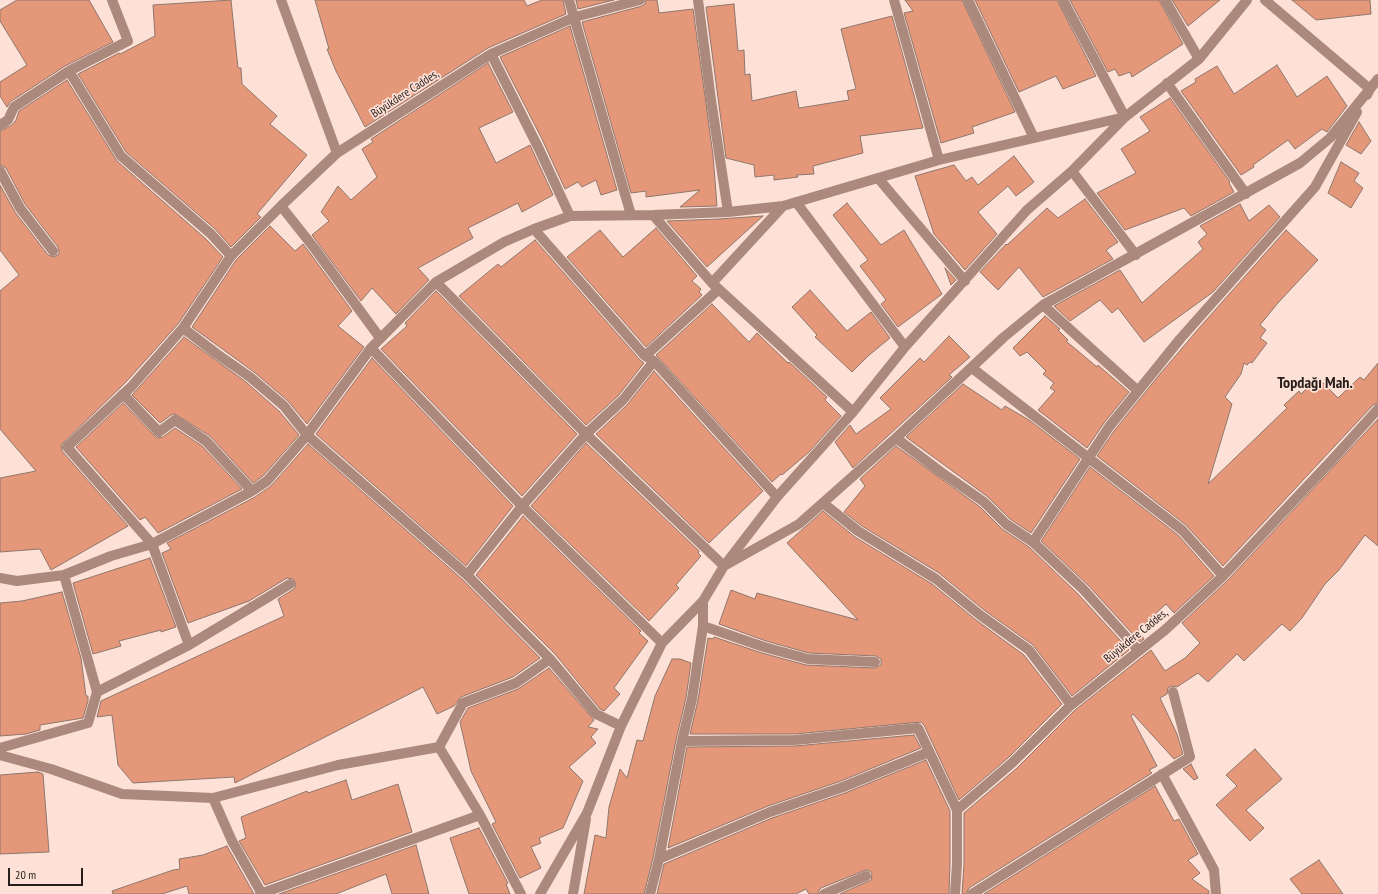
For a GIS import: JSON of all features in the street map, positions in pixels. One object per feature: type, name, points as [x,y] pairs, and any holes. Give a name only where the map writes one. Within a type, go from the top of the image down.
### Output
[{"type":"street","points":[[0,125],[8,120],[14,107],[69,71],[128,41],[112,0]]},
{"type":"street","points":[[281,0],[337,153]]},
{"type":"street","points":[[569,0],[630,215]]},
{"type":"street","name":"Büyükdere Caddes,","points":[[152,544],[67,447],[123,394],[183,328],[231,256],[337,153],[491,54],[574,17],[640,0]]},
{"type":"street","points":[[698,0],[728,212]]},
{"type":"street","points":[[894,0],[939,160]]},
{"type":"street","points":[[968,0],[1034,138]]},
{"type":"street","points":[[1063,0],[1125,117]]},
{"type":"street","points":[[1165,0],[1199,59]]},
{"type":"street","points":[[540,894],[587,813],[621,726],[662,642],[703,601],[724,566],[777,497],[854,412],[905,347],[1027,210],[1072,171],[1125,117],[1199,59],[1247,0]]},
{"type":"street","points":[[1264,0],[1370,89]]},
{"type":"street","points":[[491,54],[539,149],[570,216]]},
{"type":"street","points":[[69,71],[122,156],[211,234],[231,256]]},
{"type":"street","points":[[724,566],[799,524],[824,504],[1004,337],[1044,305],[1300,163],[1330,138],[1378,79]]},
{"type":"street","points":[[1167,83],[1246,194]]},
{"type":"street","points":[[1033,542],[1090,458],[1109,427],[1180,339],[1315,187],[1370,89]]},
{"type":"street","points":[[0,578],[17,581],[64,575],[111,556],[152,544],[252,491],[267,481],[307,435],[371,348],[436,282],[504,242],[534,228],[570,216],[728,212],[783,206],[939,160],[1125,117]]},
{"type":"street","points":[[0,171],[20,208],[53,251]]},
{"type":"street","points":[[1072,171],[1136,255]]},
{"type":"street","points":[[878,178],[965,281]]},
{"type":"street","points":[[796,202],[905,347]]},
{"type":"street","points":[[281,206],[315,249],[380,338]]},
{"type":"street","points":[[645,356],[716,286],[783,206]]},
{"type":"street","points":[[653,215],[716,286],[854,412]]},
{"type":"street","points":[[534,228],[645,356],[654,361],[777,497]]},
{"type":"street","points":[[436,282],[586,434],[724,566]]},
{"type":"street","points":[[1044,305],[1138,391]]},
{"type":"street","points":[[183,328],[270,393],[284,406],[307,435],[467,575],[550,659],[596,714],[621,726]]},
{"type":"street","points":[[371,348],[522,506],[662,642]]},
{"type":"street","points":[[467,575],[522,506],[586,434],[623,400],[654,361]]},
{"type":"street","points":[[972,368],[1182,530],[1223,576]]},
{"type":"street","points":[[123,394],[159,432],[174,420],[206,441],[252,491]]},
{"type":"street","name":"Büyükdere Caddes,","points":[[957,810],[1012,763],[1071,705],[1138,650],[1165,630],[1223,576],[1378,409]]},
{"type":"street","points":[[896,438],[984,502],[1006,524],[1033,542],[1083,589],[1138,650]]},
{"type":"street","points":[[824,504],[858,531],[936,578],[980,615],[1028,650],[1071,705]]},
{"type":"street","points":[[152,544],[190,645]]},
{"type":"street","points":[[0,748],[88,723],[97,692],[64,575]]},
{"type":"street","points":[[97,692],[190,645],[290,584]]},
{"type":"street","points":[[650,894],[659,859],[682,741],[692,699],[703,626],[703,601]]},
{"type":"street","points":[[703,626],[764,647],[808,659],[875,662]]},
{"type":"street","points":[[439,747],[462,703],[516,683],[550,659]]},
{"type":"street","points":[[972,894],[1190,757],[1173,692]]},
{"type":"street","points":[[682,741],[795,740],[918,728],[957,810],[957,864],[955,894]]},
{"type":"street","points":[[0,755],[51,769],[122,794],[213,798],[338,766],[439,747]]},
{"type":"street","points":[[439,747],[480,815],[521,894]]},
{"type":"street","points":[[659,859],[770,812],[843,787],[929,752]]},
{"type":"street","points":[[1162,774],[1214,870],[1216,894]]},
{"type":"street","points":[[213,798],[232,841],[261,894],[480,815]]},
{"type":"street","points":[[573,894],[587,813]]},
{"type":"street","points":[[824,894],[866,876]]},
{"type":"building","points":[[17,0],[89,0],[113,42],[65,66],[10,102],[7,107],[0,96],[0,82],[27,65],[0,21],[0,10]]},
{"type":"building","points":[[231,0],[238,68],[241,68],[242,84],[277,116],[270,124],[307,155],[257,214],[261,217],[231,247],[215,229],[126,152],[78,74],[155,36],[153,5]]},
{"type":"building","points":[[315,0],[524,0],[527,6],[542,0],[563,0],[566,14],[488,48],[365,127],[336,71],[327,49],[329,49]]},
{"type":"building","points":[[576,0],[614,0],[578,9]]},
{"type":"building","points":[[646,0],[657,0],[659,13],[693,9],[713,155],[717,206],[680,207],[700,190],[646,197],[646,191],[631,193],[582,22],[642,6],[645,4]]},
{"type":"building","points":[[905,0],[962,0],[1015,112],[972,127],[974,133],[941,143],[904,13],[913,11]]},
{"type":"building","points":[[975,0],[1057,0],[1096,76],[1063,89],[1056,76],[1019,92]]},
{"type":"building","points":[[1070,0],[1159,0],[1183,44],[1132,77],[1130,72],[1119,76],[1115,69],[1108,72]]},
{"type":"building","points":[[1172,0],[1220,0],[1188,26]]},
{"type":"building","points":[[1292,0],[1370,0],[1371,14],[1316,20]]},
{"type":"building","points":[[734,4],[738,51],[744,50],[745,75],[750,74],[752,101],[796,91],[799,108],[849,100],[847,91],[856,89],[841,29],[892,16],[923,128],[860,136],[863,153],[813,166],[814,174],[797,175],[798,177],[774,180],[774,175],[755,177],[754,165],[726,158],[706,7]]},
{"type":"building","points":[[570,26],[617,190],[601,195],[596,180],[582,187],[578,182],[565,189],[542,139],[500,57]]},
{"type":"building","points":[[488,63],[513,112],[479,128],[496,163],[530,145],[553,195],[522,212],[518,203],[468,228],[473,238],[418,268],[429,280],[396,314],[372,288],[361,301],[312,235],[329,221],[321,212],[338,186],[351,200],[377,177],[362,149],[373,142],[371,139]]},
{"type":"building","points":[[1277,65],[1297,97],[1327,76],[1347,106],[1327,132],[1322,129],[1295,149],[1288,140],[1253,165],[1254,167],[1241,175],[1181,91],[1196,82],[1195,79],[1217,66],[1234,94]]},
{"type":"building","points":[[67,80],[117,161],[206,239],[223,257],[178,324],[126,382],[61,445],[62,451],[128,526],[51,570],[40,549],[0,552],[0,478],[36,471],[0,429],[0,291],[19,275],[0,250],[0,185],[15,212],[48,255],[54,257],[59,254],[59,251],[58,247],[25,204],[6,168],[0,165],[0,131],[12,125],[16,120],[19,111]]},
{"type":"building","points":[[1170,98],[1230,182],[1229,183],[1234,192],[1191,216],[1184,208],[1125,230],[1097,193],[1136,173],[1121,149],[1150,131],[1140,117]]},
{"type":"building","points":[[1359,122],[1371,141],[1361,154],[1346,145]]},
{"type":"building","points":[[1014,156],[1034,182],[1016,196],[1008,186],[978,212],[997,234],[965,270],[934,234],[915,176],[954,165],[966,181],[972,177],[978,185]]},
{"type":"building","points":[[1341,162],[1359,173],[1354,181],[1363,188],[1351,208],[1328,193]]},
{"type":"building","points":[[1085,199],[1118,242],[1106,250],[1113,259],[1043,297],[1019,267],[998,290],[980,272],[1006,244],[1007,245],[1047,208],[1058,218]]},
{"type":"building","points":[[847,203],[881,245],[904,230],[942,294],[898,327],[881,304],[886,300],[860,266],[868,260],[833,215]]},
{"type":"building","points":[[1240,204],[1249,221],[1269,205],[1280,217],[1213,292],[1144,342],[1118,308],[1112,313],[1100,300],[1070,321],[1054,306],[1120,270],[1142,303],[1203,249],[1198,242],[1207,234],[1200,226]]},
{"type":"building","points":[[763,216],[707,267],[667,221],[719,219]]},
{"type":"building","points":[[270,226],[295,251],[303,244],[310,253],[352,311],[338,326],[364,347],[307,424],[288,401],[254,372],[192,327],[236,260]]},
{"type":"building","points":[[656,228],[697,276],[692,281],[701,289],[699,292],[702,295],[646,347],[567,257],[600,230],[623,257]]},
{"type":"building","points":[[1286,230],[1318,260],[1277,304],[1260,325],[1266,330],[1260,338],[1267,343],[1252,363],[1250,362],[1247,365],[1244,363],[1241,374],[1225,397],[1232,404],[1208,484],[1287,408],[1284,405],[1299,391],[1301,394],[1318,378],[1338,398],[1360,377],[1364,380],[1378,363],[1378,403],[1373,405],[1223,566],[1186,525],[1097,456],[1114,431],[1160,374]]},
{"type":"building","points":[[535,240],[644,363],[618,396],[586,425],[459,296],[498,264],[501,267]]},
{"type":"building","points":[[945,268],[956,280],[951,285]]},
{"type":"building","points":[[810,290],[847,331],[871,312],[890,338],[868,356],[852,372],[815,337],[817,335],[792,307]]},
{"type":"building","points":[[436,291],[577,434],[522,496],[381,349],[407,326],[405,323]]},
{"type":"building","points":[[712,304],[749,342],[757,333],[788,363],[789,362],[827,397],[825,400],[841,416],[809,452],[772,482],[656,355]]},
{"type":"building","points":[[1045,316],[1060,329],[1058,330],[1068,340],[1066,341],[1097,367],[1098,365],[1129,392],[1104,423],[1087,448],[1038,410],[1055,391],[1050,388],[1054,383],[1043,374],[1046,371],[1027,352],[1020,356],[1013,348]]},
{"type":"building","points":[[949,336],[970,357],[949,375],[952,377],[853,468],[835,442],[850,425],[856,434],[891,409],[880,398],[920,358],[924,362]]},
{"type":"building","points":[[184,337],[246,382],[279,411],[299,435],[263,476],[253,483],[210,436],[175,414],[171,415],[160,423],[132,395]]},
{"type":"building","points":[[372,358],[513,506],[466,566],[316,434]]},
{"type":"building","points":[[654,371],[763,491],[709,543],[596,434],[627,405]]},
{"type":"building","points":[[963,384],[1002,410],[1005,406],[1029,420],[1080,459],[1031,533],[1010,519],[988,497],[906,437]]},
{"type":"building","points":[[123,403],[157,438],[163,437],[175,428],[202,446],[242,489],[158,533],[145,517],[140,520],[76,447]]},
{"type":"building","points":[[1378,419],[1378,546],[1365,535],[1339,570],[1325,584],[1302,618],[1290,631],[1282,624],[1244,661],[1237,654],[1208,682],[1198,673],[1177,687],[1172,686],[1168,688],[1167,694],[1160,698],[1177,734],[1183,754],[1174,759],[1133,714],[1131,716],[1157,766],[1149,770],[1152,773],[969,888],[966,894],[962,894],[964,864],[964,813],[1017,768],[1075,710],[1151,650],[1165,671],[1185,658],[1200,643],[1182,623],[1228,580]]},
{"type":"building","points":[[586,443],[699,551],[698,553],[701,556],[676,585],[679,588],[649,621],[531,506]]},
{"type":"building","points":[[308,444],[463,580],[540,658],[513,677],[461,697],[454,706],[437,714],[423,687],[235,783],[234,777],[133,783],[118,765],[112,715],[97,717],[101,701],[284,616],[278,599],[294,589],[296,584],[293,579],[287,578],[249,601],[188,623],[162,553],[171,549],[167,543],[255,497],[271,486]]},
{"type":"building","points":[[896,446],[980,507],[1002,529],[1029,547],[1078,594],[1129,650],[1072,696],[1033,645],[984,610],[939,573],[862,526],[844,512],[865,486],[860,479]]},
{"type":"building","points":[[1090,467],[1178,535],[1214,576],[1174,613],[1166,604],[1138,630],[1144,639],[1140,642],[1088,585],[1041,541]]},
{"type":"building","points":[[823,511],[855,537],[932,584],[976,620],[1024,655],[1062,704],[1008,758],[959,800],[924,725],[921,722],[795,734],[690,734],[698,700],[708,638],[713,639],[714,637],[762,653],[806,665],[875,668],[881,665],[881,659],[876,656],[809,653],[766,641],[719,624],[731,590],[755,599],[757,593],[858,620],[787,543]]},
{"type":"building","points":[[523,516],[641,631],[639,633],[648,641],[614,688],[620,694],[604,711],[600,709],[555,654],[476,575]]},
{"type":"building","points":[[150,558],[176,627],[161,632],[161,630],[119,641],[121,646],[93,654],[73,583]]},
{"type":"building","points":[[62,592],[81,658],[86,696],[88,696],[83,718],[40,725],[40,730],[26,734],[0,736],[0,603],[22,601]]},
{"type":"building","points":[[672,659],[680,659],[691,663],[686,698],[676,740],[653,858],[644,894],[584,894],[595,835],[606,838],[609,807],[620,769],[627,778],[637,740],[643,741],[655,696]]},
{"type":"building","points":[[549,668],[594,720],[588,727],[598,729],[591,737],[596,743],[569,767],[583,781],[563,828],[539,838],[541,843],[531,847],[541,868],[520,878],[492,824],[496,822],[471,771],[460,722],[468,708],[518,689]]},
{"type":"building","points":[[914,735],[921,748],[841,781],[768,806],[668,848],[687,747],[795,746]]},
{"type":"building","points":[[1255,749],[1282,779],[1246,810],[1264,828],[1250,841],[1216,805],[1237,786],[1226,775]]},
{"type":"building","points":[[926,760],[950,811],[949,894],[840,894],[871,880],[872,874],[870,871],[866,870],[821,888],[818,894],[809,894],[806,889],[796,894],[657,894],[664,864],[772,818],[845,793]]},
{"type":"building","points":[[1191,764],[1198,778],[1194,780],[1183,769]]},
{"type":"building","points":[[38,772],[43,774],[49,852],[0,854],[0,775]]},
{"type":"building","points":[[346,780],[352,800],[398,784],[412,832],[265,885],[239,841],[246,838],[241,817],[307,791],[308,793]]},
{"type":"building","points":[[1155,786],[1174,821],[1179,819],[1198,854],[1188,860],[1200,873],[1192,879],[1209,891],[1209,894],[984,894]]},
{"type":"building","points":[[479,828],[508,883],[506,884],[510,894],[469,894],[450,838]]},
{"type":"building","points":[[416,845],[429,894],[392,894],[386,874],[336,894],[279,894]]},
{"type":"building","points":[[227,846],[254,894],[189,894],[187,886],[162,894],[113,894],[112,891],[173,870],[180,869],[179,859],[203,855]]},
{"type":"building","points":[[1319,860],[1343,894],[1302,894],[1290,879]]},
{"type":"district","name":"Topdağı Mah.","points":[[1315,383]]}]
